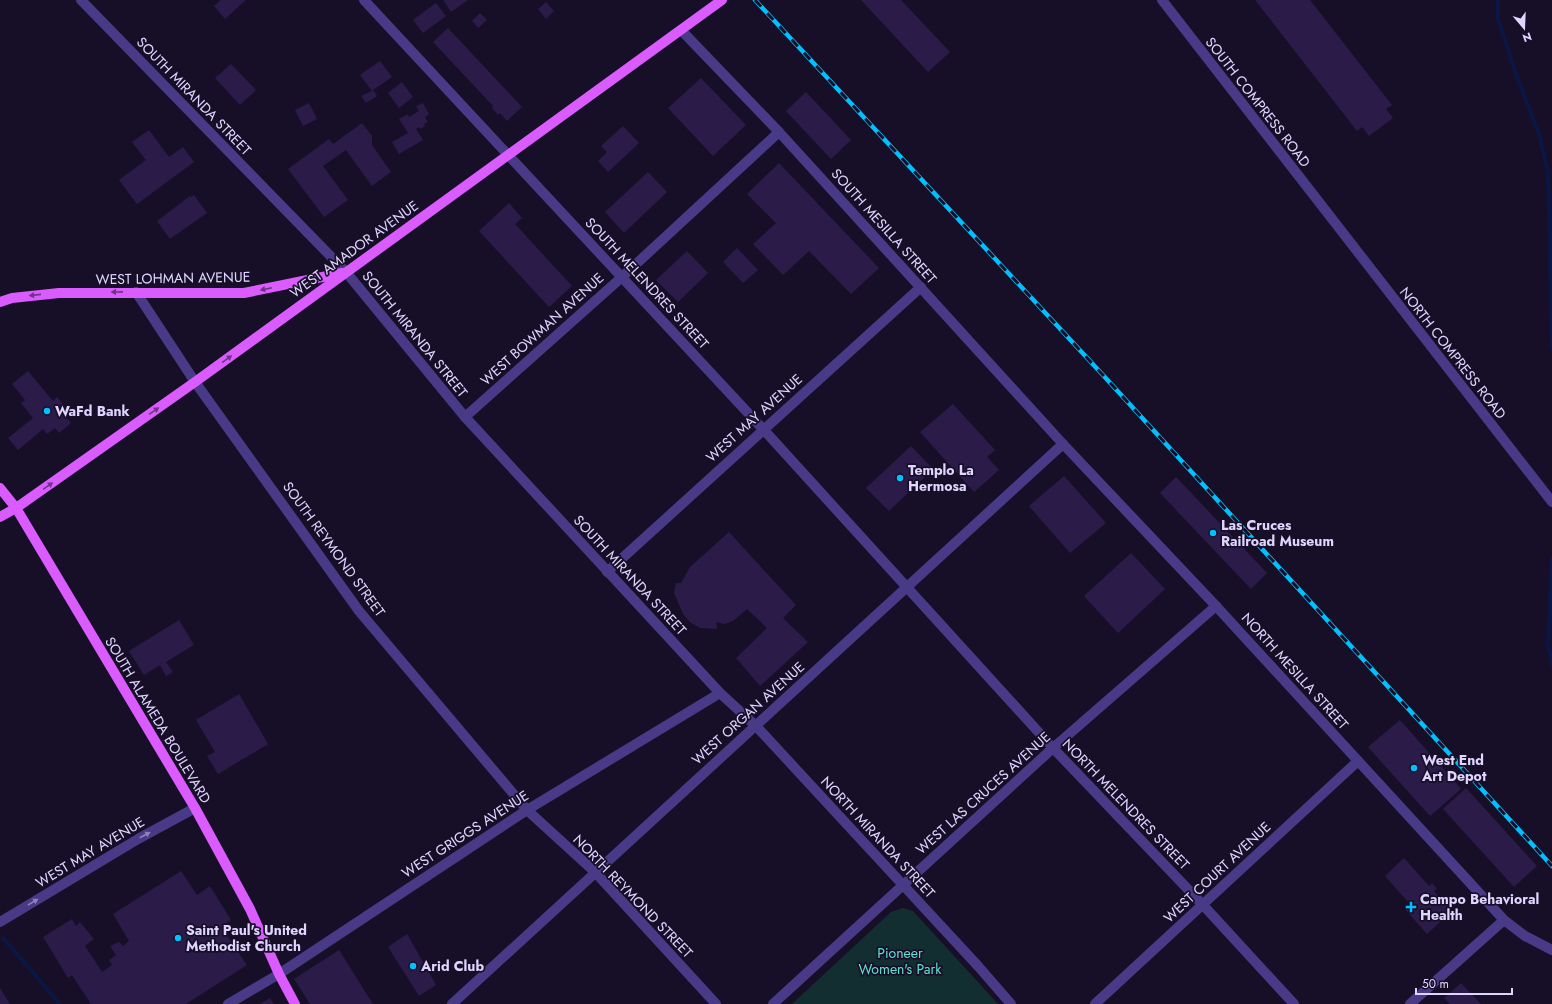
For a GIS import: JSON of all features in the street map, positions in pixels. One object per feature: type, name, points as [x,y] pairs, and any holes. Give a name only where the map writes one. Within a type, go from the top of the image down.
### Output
[{"type":"main road","name":"WEST AMADOR AVENUE","points":[[0,517],[16,508],[195,382],[722,0]]},
{"type":"main road","name":"WEST LOHMAN AVENUE","points":[[0,302],[12,298],[59,293],[244,293],[346,272]]},
{"type":"main road","name":"SOUTH ALAMEDA BOULEVARD","points":[[0,488],[16,508],[195,808],[250,909],[279,974],[295,1004]]},
{"type":"street","name":"SOUTH MIRANDA STREET","points":[[81,0],[346,272],[465,417],[720,693]]},
{"type":"street","name":"SOUTH MELENDRES STREET","points":[[364,0],[908,587]]},
{"type":"street","name":"SOUTH COMPRESS ROAD","points":[[1162,0],[1333,222]]},
{"type":"street","name":"SOUTH MESILLA STREET","points":[[681,30],[779,132],[1063,444]]},
{"type":"street","name":"WEST BOWMAN AVENUE","points":[[465,417],[622,277],[779,132]]},
{"type":"street","name":"NORTH COMPRESS ROAD","points":[[1333,222],[1552,502]]},
{"type":"street","name":"WEST MAY AVENUE","points":[[607,572],[921,287]]},
{"type":"street","name":"SOUTH REYMOND STREET","points":[[136,292],[195,382],[359,610],[527,810]]},
{"type":"street","name":"WEST ORGAN AVENUE","points":[[452,1004],[1063,444]]},
{"type":"street","name":"NORTH MESILLA STREET","points":[[1063,444],[1216,606],[1504,920],[1524,936],[1552,950]]},
{"type":"street","name":"NORTH MELENDRES STREET","points":[[908,587],[1053,748],[1203,905],[1294,1004]]},
{"type":"street","name":"WEST LAS CRUCES AVENUE","points":[[773,1004],[1053,748],[1216,606]]},
{"type":"street","name":"WEST GRIGGS AVENUE","points":[[228,1004],[279,974],[527,810],[720,693]]},
{"type":"street","name":"NORTH MIRANDA STREET","points":[[720,693],[756,726],[1011,1004]]},
{"type":"street","name":"WEST COURT AVENUE","points":[[1095,1004],[1358,762]]},
{"type":"street","name":"WEST MAY AVENUE","points":[[0,922],[138,838],[195,808]]},
{"type":"street","name":"NORTH REYMOND STREET","points":[[527,810],[595,872],[716,1004]]},
{"type":"street","points":[[1410,1004],[1504,920]]},
{"type":"green space","name":"Pioneer Women's Park","points":[[903,908],[913,911],[998,1004],[792,1004],[891,912]]},
{"type":"building","points":[[221,0],[246,0],[225,19],[214,6]]},
{"type":"building","points":[[443,0],[468,0],[451,12]]},
{"type":"building","points":[[861,0],[901,0],[950,52],[928,72]]},
{"type":"building","points":[[1255,0],[1310,0],[1392,105],[1386,109],[1393,118],[1369,136],[1362,127],[1357,131]]},
{"type":"building","points":[[546,2],[554,11],[546,19],[538,9]]},
{"type":"building","points":[[436,3],[446,16],[423,33],[413,20]]},
{"type":"building","points":[[480,13],[487,20],[478,28],[472,21]]},
{"type":"building","points":[[448,28],[522,107],[507,121],[500,113],[498,115],[492,108],[493,106],[433,42]]},
{"type":"building","points":[[380,61],[392,77],[373,90],[377,96],[366,103],[361,96],[372,91],[360,75]]},
{"type":"building","points":[[231,64],[256,90],[240,105],[215,78]]},
{"type":"building","points":[[701,78],[746,125],[713,156],[668,108]]},
{"type":"building","points":[[402,82],[413,97],[399,108],[388,93]]},
{"type":"building","points":[[806,92],[851,140],[831,159],[786,111]]},
{"type":"building","points":[[309,103],[317,119],[303,126],[295,110]]},
{"type":"building","points":[[423,103],[429,114],[425,117],[428,122],[420,129],[419,127],[416,129],[423,140],[399,154],[392,142],[408,133],[399,119],[408,114],[409,117],[419,111],[416,106]]},
{"type":"building","points":[[362,123],[372,136],[372,145],[391,172],[372,186],[346,150],[323,166],[348,200],[324,217],[288,169],[329,139],[333,144]]},
{"type":"building","points":[[623,126],[639,143],[608,172],[598,161],[607,152],[601,146]]},
{"type":"building","points":[[149,130],[169,157],[183,147],[194,162],[137,204],[119,180],[146,160],[132,142]]},
{"type":"building","points":[[779,163],[879,268],[851,294],[809,251],[783,275],[753,244],[776,223],[747,194]]},
{"type":"building","points":[[648,172],[667,192],[624,233],[605,212]]},
{"type":"building","points":[[194,195],[207,213],[170,239],[157,221],[190,196],[191,197]]},
{"type":"building","points":[[509,203],[522,218],[515,224],[572,286],[549,307],[479,231]]},
{"type":"building","points":[[737,248],[758,270],[743,283],[723,262]]},
{"type":"building","points":[[687,251],[708,273],[678,302],[656,280]]},
{"type":"building","name":"WaFd Bank","points":[[28,371],[53,401],[57,397],[67,409],[63,413],[71,423],[59,433],[55,428],[47,434],[43,429],[18,450],[8,438],[33,418],[21,403],[25,400],[12,384]]},
{"type":"building","points":[[953,404],[995,450],[987,457],[999,470],[974,492],[920,432]]},
{"type":"building","name":"Templo La Hermosa","points":[[911,446],[933,469],[889,511],[866,488]]},
{"type":"building","points":[[1064,476],[1106,523],[1070,553],[1029,506]]},
{"type":"building","name":"Las Cruces Railroad Museum","points":[[1176,477],[1267,573],[1251,589],[1160,493]]},
{"type":"building","points":[[729,532],[796,605],[783,618],[808,642],[760,686],[736,658],[767,628],[747,609],[733,621],[724,624],[716,622],[717,629],[700,628],[690,622],[683,614],[674,593],[676,583],[681,583],[690,567]]},
{"type":"building","points":[[1131,553],[1165,589],[1118,633],[1084,596]]},
{"type":"building","points":[[179,620],[194,645],[166,662],[173,672],[166,676],[160,665],[144,675],[129,651]]},
{"type":"building","points":[[239,694],[268,744],[218,774],[207,756],[215,752],[196,720]]},
{"type":"building","name":"West End Art Depot","points":[[1400,720],[1461,789],[1430,816],[1368,747]]},
{"type":"building","points":[[1466,788],[1537,866],[1514,887],[1443,809]]},
{"type":"building","points":[[1404,858],[1429,886],[1432,883],[1437,889],[1434,891],[1452,911],[1427,934],[1404,908],[1409,903],[1385,876]]},
{"type":"building","name":"Saint Paul's United Methodist Church","points":[[181,871],[197,895],[210,886],[231,920],[221,927],[247,965],[186,1004],[91,1004],[72,975],[68,978],[43,937],[72,919],[76,926],[80,922],[94,939],[85,946],[102,972],[112,965],[109,960],[116,955],[110,946],[119,942],[123,946],[129,941],[113,914]]},
{"type":"building","name":"Arid Club","points":[[407,934],[436,985],[419,996],[388,947]]},
{"type":"building","points":[[339,950],[373,1004],[310,1004],[294,979]]},
{"type":"building","points":[[1461,983],[1481,1004],[1450,1004],[1444,998]]},
{"type":"building","points":[[0,988],[10,1004],[0,1004]]},
{"type":"building","points":[[270,998],[274,1004],[260,1004]]},
{"type":"waterway","points":[[1498,0],[1498,19],[1516,74],[1539,134],[1548,172],[1552,348]]},
{"type":"waterway","points":[[1552,558],[1548,644],[1552,665]]},
{"type":"waterway","points":[[3,938],[60,1004]]},
{"type":"railway","points":[[755,0],[1102,374],[1552,866]]},
{"type":"place","name":"WaFd Bank","points":[[47,411]]},
{"type":"place","name":"Templo La Hermosa","points":[[900,478]]},
{"type":"place","name":"Las Cruces Railroad Museum","points":[[1213,533]]},
{"type":"place","name":"West End Art Depot","points":[[1414,768]]},
{"type":"place","name":"Campo Behavioral Health","points":[[1411,907]]},
{"type":"place","name":"Saint Paul's United Methodist Church","points":[[178,938]]},
{"type":"place","name":"Arid Club","points":[[413,966]]}]
